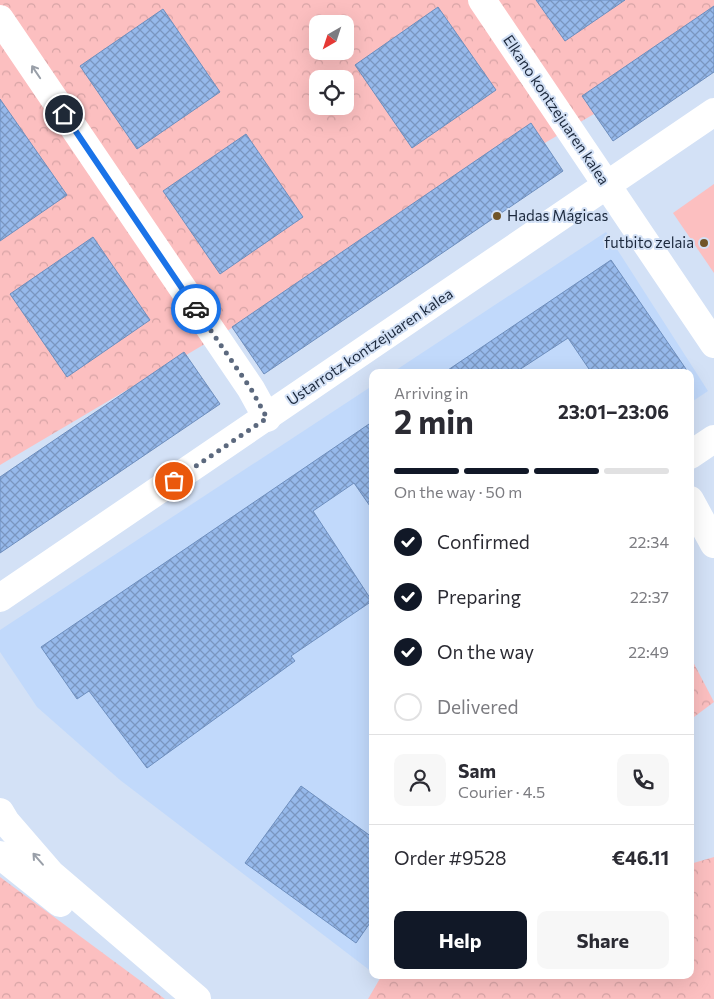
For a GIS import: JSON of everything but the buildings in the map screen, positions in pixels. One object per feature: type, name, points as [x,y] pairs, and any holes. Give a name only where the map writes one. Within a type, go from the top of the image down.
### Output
[{"type":"street","name":"Elkano kontzejuaren kalea","points":[[482,0],[714,344]]},
{"type":"street","points":[[0,20],[251,389],[267,418]]},
{"type":"street","name":"Ustarrotz kontzejuaren kalea","points":[[0,598],[714,112]]},
{"type":"street","points":[[694,452],[714,439]]},
{"type":"street","points":[[694,507],[714,544]]},
{"type":"street","points":[[0,812],[6,822],[51,874],[188,992]]},
{"type":"street","points":[[0,855],[110,943],[188,992]]},
{"type":"shaded area","points":[[606,232],[694,369],[398,369]]},
{"type":"shaded area","points":[[694,369],[708,391],[694,400]]},
{"type":"shaded area","points":[[369,388],[369,970],[120,780],[37,707],[0,652],[0,630]]},
{"type":"green space","points":[[0,0],[714,0],[714,43],[0,465]]},
{"type":"green space","name":"futbito zelaia","points":[[714,184],[714,273],[673,213]]},
{"type":"green space","points":[[694,664],[714,702],[694,717]]},
{"type":"green space","points":[[714,857],[714,999],[368,999],[380,979],[694,979],[694,863]]},
{"type":"green space","points":[[0,877],[165,999],[0,999]]},
{"type":"way so far","points":[[174,481],[267,418],[251,389],[196,309]]},
{"type":"place","name":"Hadas Mágicas","points":[[497,216]]},
{"type":"place","name":"futbito zelaia","points":[[704,243]]},
{"type":"route","points":[[64,114],[196,309]]}]
